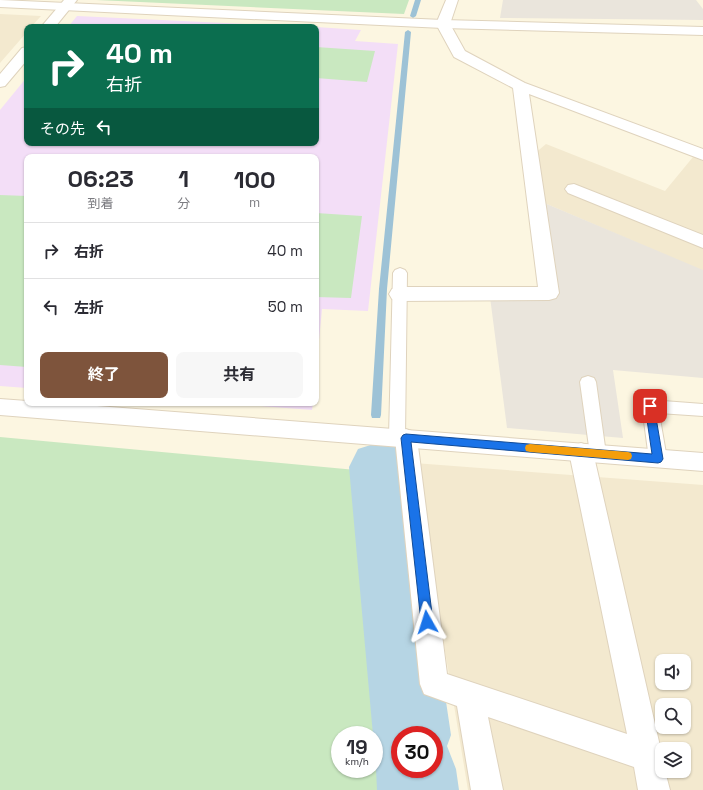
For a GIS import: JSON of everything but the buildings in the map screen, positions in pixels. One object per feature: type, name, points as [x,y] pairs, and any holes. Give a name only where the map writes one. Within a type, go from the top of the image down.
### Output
[{"type":"street","points":[[452,0],[443,24],[459,54],[520,86],[703,155]]},
{"type":"street","points":[[0,3],[69,3],[443,24],[703,31]]},
{"type":"street","points":[[51,24],[69,3]]},
{"type":"street","points":[[0,83],[24,55]]},
{"type":"street","points":[[399,294],[548,293],[520,86]]},
{"type":"street","points":[[574,189],[703,242]]},
{"type":"street","points":[[0,407],[401,437],[703,462]]},
{"type":"street","points":[[401,437],[434,684],[647,756]]},
{"type":"street","points":[[590,453],[654,790]]},
{"type":"street","points":[[470,696],[487,790]]},
{"type":"lane","points":[[400,273],[401,437]]},
{"type":"lane","points":[[588,382],[590,453]]},
{"type":"lane","points":[[658,459],[650,406],[703,410]]},
{"type":"shaded area","points":[[503,0],[696,0],[703,9],[703,20],[500,18]]},
{"type":"shaded area","points":[[0,14],[41,16],[34,24],[24,24],[24,35],[0,63]]},
{"type":"shaded area","points":[[77,16],[244,24],[70,24]]},
{"type":"shaded area","points":[[319,27],[361,30],[355,41],[398,44],[368,311],[322,309],[319,340],[319,154],[24,154],[24,388],[0,386],[0,110],[24,81],[24,146],[319,146]]},
{"type":"shaded area","points":[[546,144],[665,191],[693,157],[703,161],[703,271],[542,202],[534,154]]},
{"type":"shaded area","points":[[542,202],[703,270],[703,378],[613,370],[623,438],[507,428],[490,297],[558,296]]},
{"type":"shaded area","points":[[261,406],[313,406],[312,410]]},
{"type":"shaded area","points":[[414,463],[703,485],[703,790],[468,790]]},
{"type":"green space","points":[[96,0],[409,0],[404,14]]},
{"type":"green space","points":[[319,47],[375,51],[367,82],[319,78]]},
{"type":"green space","points":[[0,195],[24,196],[24,367],[0,365]]},
{"type":"green space","points":[[319,213],[362,216],[351,298],[319,297]]},
{"type":"green space","points":[[0,437],[356,470],[381,726],[331,726],[331,778],[383,778],[383,749],[387,790],[0,790]]},
{"type":"waterway","points":[[413,16],[418,0]]},
{"type":"waterway","points":[[376,415],[383,289],[408,32]]},
{"type":"waterway","points":[[380,467],[411,726]]},
{"type":"waterway","points":[[417,778],[418,790]]},
{"type":"slow traffic","points":[[530,448],[628,456]]},
{"type":"route","points":[[427,622],[406,438],[658,459],[650,406]]}]
